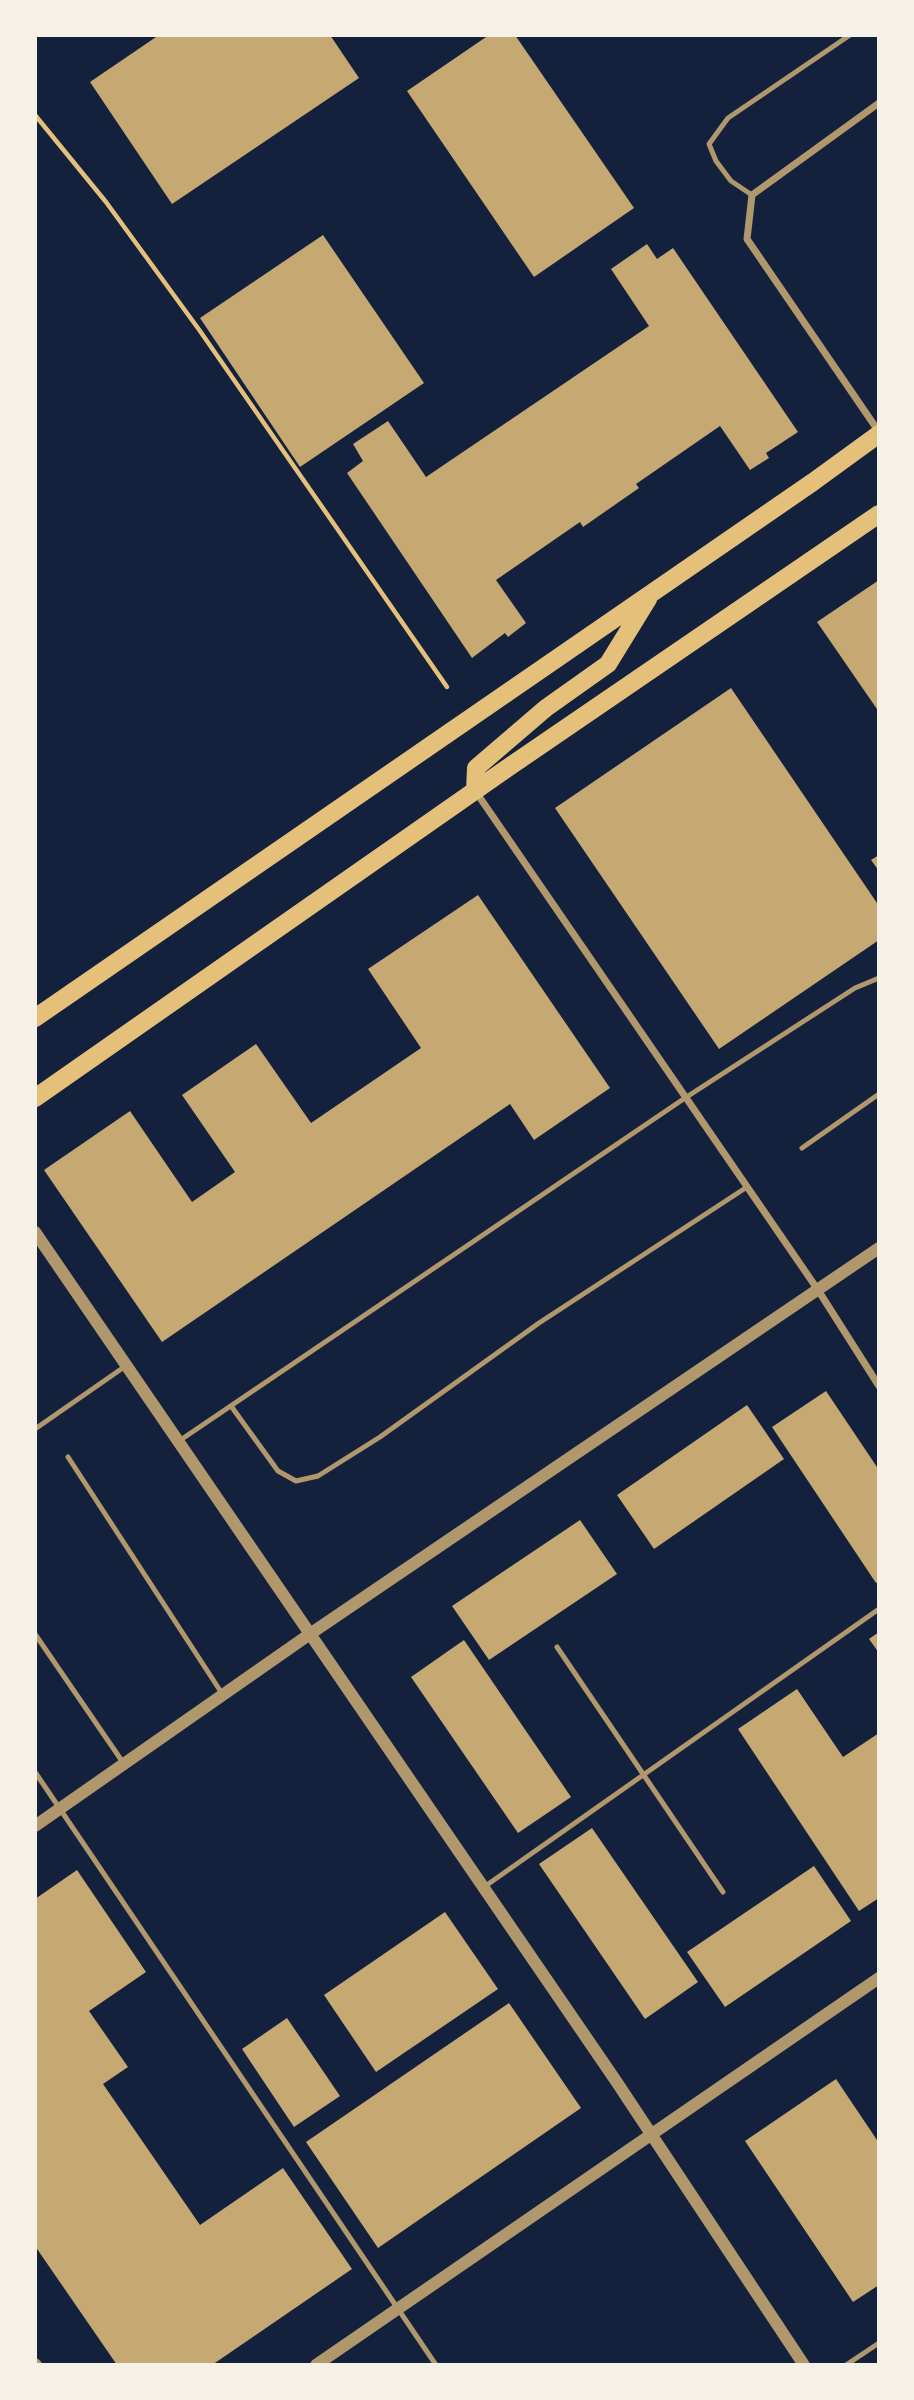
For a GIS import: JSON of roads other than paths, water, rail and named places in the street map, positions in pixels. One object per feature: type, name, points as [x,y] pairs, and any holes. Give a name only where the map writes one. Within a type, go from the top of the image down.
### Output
[{"type":"main road","points":[[35,1018],[652,593],[879,433]]},
{"type":"main road","points":[[35,1098],[879,514]]},
{"type":"main road","points":[[475,791],[476,768],[546,708],[608,664],[652,593]]},
{"type":"street","points":[[879,103],[752,195],[747,239],[879,433]]},
{"type":"street","points":[[475,791],[818,1290],[879,1386]]},
{"type":"street","points":[[35,1232],[652,2134],[804,2365]]},
{"type":"street","points":[[35,1826],[310,1634],[879,1248]]},
{"type":"street","points":[[316,2365],[879,1978]]},
{"type":"lane","points":[[752,195],[731,181],[716,161],[709,144],[728,118],[850,35]]},
{"type":"lane","points":[[178,1441],[685,1098],[855,988],[879,978]]},
{"type":"lane","points":[[802,1148],[879,1094]]},
{"type":"lane","points":[[231,1406],[278,1471],[296,1481],[317,1476],[380,1437],[539,1323],[747,1187]]},
{"type":"lane","points":[[35,1429],[127,1365]]},
{"type":"lane","points":[[68,1457],[223,1695]]},
{"type":"lane","points":[[484,1887],[879,1609]]},
{"type":"lane","points":[[35,1634],[124,1764]]},
{"type":"lane","points":[[557,1647],[723,1892]]},
{"type":"lane","points":[[35,1772],[436,2365]]},
{"type":"lane","points":[[846,2365],[879,2343]]}]
